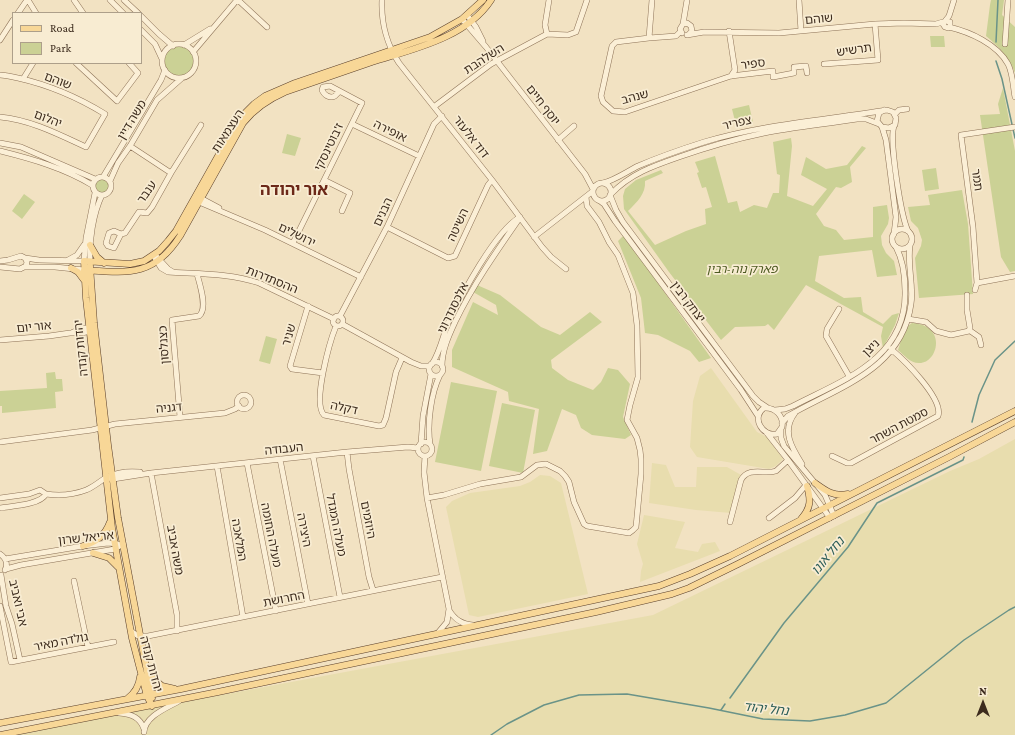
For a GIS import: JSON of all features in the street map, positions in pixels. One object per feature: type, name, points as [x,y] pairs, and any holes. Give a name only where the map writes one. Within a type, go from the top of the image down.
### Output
[{"type":"main road","name":"העצמאות","points":[[87,270],[134,271],[158,260],[176,242],[198,199],[243,123],[262,104],[285,92],[393,53],[430,37],[464,17],[483,0]]},
{"type":"main road","name":"העצמאות","points":[[393,53],[434,41],[469,23],[484,10],[491,0]]},
{"type":"main road","name":"העצמאות","points":[[87,262],[120,264],[137,263],[154,255],[165,245],[198,199]]},
{"type":"main road","points":[[87,244],[97,257],[106,263]]},
{"type":"main road","name":"יהדות קנדה","points":[[87,262],[92,330],[103,427],[110,520],[131,631],[140,669],[150,695]]},
{"type":"main road","points":[[71,268],[78,272],[85,282]]},
{"type":"main road","name":"יהדות קנדה","points":[[87,270],[85,282],[92,330]]},
{"type":"main road","points":[[0,723],[181,689],[665,584],[710,566],[1015,411]]},
{"type":"main road","points":[[0,735],[152,706],[596,612],[672,594],[694,586],[733,567],[1015,422]]},
{"type":"main road","name":"יהדות קנדה","points":[[103,427],[113,477],[122,544],[148,673],[152,706]]},
{"type":"main road","points":[[815,483],[836,495],[859,491]]},
{"type":"main road","points":[[797,522],[807,512],[810,505],[807,485]]},
{"type":"main road","points":[[82,546],[95,542],[102,536],[110,520]]},
{"type":"main road","points":[[93,552],[109,558],[119,568]]},
{"type":"main road","points":[[123,701],[133,694],[138,687],[140,669]]},
{"type":"main road","points":[[148,673],[162,686],[181,689]]},
{"type":"street","points":[[19,12],[28,0],[35,12]]},
{"type":"street","points":[[74,0],[82,12]]},
{"type":"street","points":[[110,0],[122,12]]},
{"type":"street","points":[[124,0],[137,12]]},
{"type":"street","points":[[193,52],[237,0],[267,27]]},
{"type":"street","name":"דוד אלעזר","points":[[382,0],[383,21],[393,53],[399,63],[435,106],[534,237],[551,257],[566,269]]},
{"type":"street","points":[[547,34],[545,25],[549,0]]},
{"type":"street","name":"השלהבת","points":[[435,106],[496,61],[547,34],[568,34],[576,32],[587,0]]},
{"type":"street","points":[[649,38],[652,0]]},
{"type":"street","points":[[687,0],[686,12],[691,33],[687,35],[683,34],[681,27],[688,25]]},
{"type":"street","points":[[799,0],[801,31]]},
{"type":"street","points":[[947,23],[954,0]]},
{"type":"street","points":[[1005,44],[1008,0]]},
{"type":"street","points":[[142,17],[173,46]]},
{"type":"street","name":"יוסף חיים","points":[[464,17],[496,61],[585,174],[592,180],[602,183]]},
{"type":"street","points":[[0,40],[12,22]]},
{"type":"street","name":"שוהם","points":[[687,35],[704,32],[729,31],[779,33],[904,22],[936,24],[947,23],[956,29],[986,43],[1003,56],[1008,65],[1015,98]]},
{"type":"street","name":"תרשיש","points":[[824,64],[878,60],[875,24]]},
{"type":"street","name":"שוהם","points":[[688,25],[704,32]]},
{"type":"street","points":[[162,59],[167,49],[173,46],[184,45],[214,26]]},
{"type":"street","points":[[142,31],[154,44],[162,59],[165,70],[174,77],[182,78],[194,70],[196,60],[193,52],[188,46],[184,45]]},
{"type":"street","name":"שנהב","points":[[681,31],[676,36],[620,40],[616,42],[612,46],[601,96],[603,102],[613,111],[626,112],[731,76]]},
{"type":"street","points":[[729,31],[735,70],[731,76]]},
{"type":"street","points":[[23,79],[32,64]]},
{"type":"street","points":[[77,64],[117,100],[138,73],[130,64]]},
{"type":"street","name":"ספיר","points":[[731,76],[773,71],[773,77],[794,73],[794,67],[806,66],[807,73]]},
{"type":"street","name":"משה דיין","points":[[103,177],[161,80],[165,70]]},
{"type":"street","name":"שוהם","points":[[0,75],[44,85],[88,104],[105,114],[86,147]]},
{"type":"street","name":"משה דיין","points":[[110,181],[118,163],[130,146],[157,100],[182,78]]},
{"type":"street","name":"ז'בוטינסקי","points":[[293,243],[362,103],[339,92]]},
{"type":"street","points":[[895,114],[899,110],[907,109]]},
{"type":"street","points":[[884,110],[889,110],[895,114],[896,120],[892,142],[902,214],[908,231],[912,237],[910,246],[903,249],[896,247],[892,242],[896,217],[886,140],[878,117],[879,113],[884,110]]},
{"type":"street","name":"צפריר","points":[[602,183],[612,180],[656,159],[715,139],[779,125],[884,110]]},
{"type":"street","name":"הבנים","points":[[340,316],[387,228],[434,124],[442,116]]},
{"type":"street","name":"יהלום","points":[[0,117],[16,119],[40,126],[86,147]]},
{"type":"street","name":"צפריר","points":[[611,195],[625,180],[648,169],[691,153],[734,140],[778,131],[866,119],[880,126]]},
{"type":"street","name":"אופירה","points":[[352,124],[419,156]]},
{"type":"street","name":"ענבר","points":[[121,234],[125,233],[139,212],[147,213],[152,207],[201,125]]},
{"type":"street","points":[[558,140],[574,126]]},
{"type":"street","points":[[880,126],[888,129],[894,126]]},
{"type":"street","name":"תמר","points":[[975,290],[977,283],[974,227],[961,135],[1013,127]]},
{"type":"street","points":[[0,143],[21,147],[95,179],[103,177],[110,181],[111,185],[108,193],[102,195],[95,192]]},
{"type":"street","name":"ענבר","points":[[130,146],[171,173]]},
{"type":"street","points":[[0,151],[35,159],[82,179],[92,186],[95,192],[87,244],[87,262],[39,260],[20,256],[0,261]]},
{"type":"street","name":"יוסף חיים","points":[[585,174],[593,190]]},
{"type":"street","points":[[92,186],[95,179]]},
{"type":"street","points":[[324,180],[350,193],[342,211]]},
{"type":"street","name":"השיטה","points":[[387,228],[448,258],[455,256],[488,185],[492,180]]},
{"type":"street","points":[[534,237],[574,206],[586,199],[596,185],[602,183],[609,187],[611,195],[606,200],[599,201],[586,199]]},
{"type":"street","points":[[593,190],[594,196],[599,201]]},
{"type":"street","points":[[67,260],[76,255],[87,244],[102,195]]},
{"type":"street","name":"יצחק רבין","points":[[611,195],[616,210],[623,222],[662,275],[753,396],[768,408]]},
{"type":"street","name":"ירושלים","points":[[198,199],[293,243],[360,277]]},
{"type":"street","points":[[427,498],[444,495],[480,484],[521,476],[537,465],[546,464],[560,471],[569,482],[574,502],[584,524],[587,526],[629,533],[636,527],[641,459],[637,438],[627,420],[638,377],[637,325],[633,293],[618,255],[586,199]]},
{"type":"street","name":"יצחק רבין","points":[[599,201],[604,204],[753,407],[758,416]]},
{"type":"street","points":[[425,456],[419,453],[423,416],[431,369],[451,318],[474,275],[504,230],[514,220],[520,217]]},
{"type":"street","name":"אלכסנדרוני","points":[[442,366],[443,354],[453,327],[468,295],[489,261],[520,217]]},
{"type":"street","points":[[894,234],[901,230],[908,231]]},
{"type":"street","name":"ניצן","points":[[782,424],[786,418],[866,374],[879,365],[890,348],[903,333],[908,319],[912,298],[908,261],[910,246]]},
{"type":"street","name":"ניצן","points":[[775,410],[793,406],[850,376],[870,364],[890,348],[900,325],[905,302],[905,282],[900,255],[896,247]]},
{"type":"street","points":[[154,255],[158,260]]},
{"type":"street","points":[[25,267],[28,262],[26,258]]},
{"type":"street","name":"ההסתדרות","points":[[158,260],[164,271],[176,273],[226,275],[259,283],[334,319]]},
{"type":"street","points":[[0,267],[20,269],[25,267],[44,266],[87,270]]},
{"type":"street","name":"כצנלסון","points":[[180,417],[172,320],[199,316],[202,314],[204,307],[197,274]]},
{"type":"street","points":[[977,283],[1015,276]]},
{"type":"street","points":[[967,295],[969,330],[979,337],[981,345]]},
{"type":"street","name":"שניר","points":[[308,306],[290,366],[292,369],[323,372]]},
{"type":"street","points":[[839,309],[826,329],[826,336],[850,376]]},
{"type":"street","points":[[342,324],[343,320],[340,316],[336,316],[333,323],[336,326],[342,324],[402,358],[431,369],[436,376],[440,375]]},
{"type":"street","points":[[908,319],[926,322],[936,331],[951,335],[969,330]]},
{"type":"street","name":"דקלה","points":[[336,326],[328,348],[323,372],[320,406],[321,412],[324,415],[380,426],[385,422],[393,380],[402,358]]},
{"type":"street","name":"אור יום","points":[[0,340],[49,336],[70,333],[80,329],[92,330]]},
{"type":"street","name":"סמטת השחר","points":[[832,456],[847,464],[852,463],[938,416],[939,411],[925,383],[890,348]]},
{"type":"street","points":[[425,456],[432,452],[430,444],[429,421],[436,384],[442,372],[442,366],[436,362],[431,369]]},
{"type":"street","name":"דגניה","points":[[0,442],[115,424],[225,413],[239,406]]},
{"type":"street","points":[[768,408],[775,410],[781,417],[783,443],[825,496],[830,505],[832,517],[823,508],[760,424],[758,416],[760,410],[768,408]]},
{"type":"street","points":[[796,412],[789,423],[788,438],[807,474]]},
{"type":"street","points":[[766,432],[768,434],[774,434],[781,430]]},
{"type":"street","points":[[420,446],[425,442],[430,444]]},
{"type":"street","name":"העבודה","points":[[106,478],[347,452],[420,446]]},
{"type":"street","name":"היוזמים","points":[[347,452],[369,577],[373,590]]},
{"type":"street","name":"מעלה המגדל","points":[[313,456],[340,597]]},
{"type":"street","points":[[425,456],[424,472],[427,498],[449,609],[451,614],[459,621],[474,626]]},
{"type":"street","name":"היצירה","points":[[280,459],[308,604]]},
{"type":"street","points":[[730,522],[744,476],[754,471],[776,471],[788,460]]},
{"type":"street","name":"מעלה החומה","points":[[247,463],[276,611]]},
{"type":"street","name":"המלאכה","points":[[217,466],[243,617]]},
{"type":"street","name":"משה אביב","points":[[151,473],[177,615],[177,630]]},
{"type":"street","points":[[0,498],[29,494],[40,490],[46,494],[63,495],[76,493],[93,486],[106,478]]},
{"type":"street","points":[[770,518],[795,498],[807,485]]},
{"type":"street","points":[[0,508],[38,502],[44,498],[46,494]]},
{"type":"street","name":"אריאל שרון","points":[[6,569],[93,552],[122,544]]},
{"type":"street","name":"אריאל שרון","points":[[5,559],[82,546],[115,546]]},
{"type":"street","points":[[0,554],[5,559],[7,566],[1,575]]},
{"type":"street","name":"אבי ואביב","points":[[1,575],[6,606],[12,624],[20,660]]},
{"type":"street","name":"החרושת","points":[[140,637],[442,577]]},
{"type":"street","points":[[74,581],[88,647]]},
{"type":"street","name":"אבי ואביב","points":[[0,606],[11,662]]},
{"type":"street","points":[[437,634],[447,622],[449,609]]},
{"type":"street","points":[[131,631],[136,636],[140,637]]},
{"type":"street","name":"גולדה מאיר","points":[[11,662],[114,642]]},
{"type":"street","points":[[144,733],[145,725],[148,721],[181,699]]},
{"type":"street","points":[[116,713],[128,714],[136,717],[141,723],[144,733]]},
{"type":"shaded area","points":[[711,368],[757,432],[767,437],[783,459],[776,466],[769,469],[697,457],[690,447],[693,401],[700,376]]},
{"type":"shaded area","points":[[1015,439],[1015,735],[5,735],[653,615],[950,471],[979,459]]},
{"type":"shaded area","points":[[652,463],[666,465],[675,487],[696,487],[697,467],[727,467],[741,475],[731,513],[696,510],[649,503]]},
{"type":"shaded area","points":[[540,475],[550,476],[561,483],[588,594],[478,617],[469,615],[446,507],[452,501],[470,493],[520,486],[530,482]]},
{"type":"shaded area","points":[[644,515],[685,522],[675,548],[698,552],[702,544],[715,542],[720,551],[640,582],[643,564],[637,544]]},
{"type":"green space","points":[[991,0],[1004,0],[1002,15],[1015,27],[1015,73],[1010,62],[1003,53],[986,36]]},
{"type":"green space","points":[[930,36],[944,36],[945,47],[931,47]]},
{"type":"green space","points":[[176,45],[182,45],[192,52],[195,61],[194,67],[188,74],[182,77],[176,77],[166,70],[163,64],[163,58],[170,48]]},
{"type":"green space","points":[[1003,88],[1015,151],[1015,271],[1010,272],[1001,257],[980,115],[1000,114],[998,104]]},
{"type":"green space","points":[[749,105],[753,122],[736,125],[732,109]]},
{"type":"green space","points":[[287,134],[301,138],[295,156],[282,153]]},
{"type":"green space","name":"פארק נוה-רבין","points":[[791,138],[792,146],[787,196],[813,206],[827,189],[801,175],[806,157],[826,169],[847,165],[862,146],[866,148],[850,167],[852,182],[841,188],[836,187],[816,214],[824,226],[836,230],[844,240],[873,237],[873,207],[887,205],[889,218],[888,224],[881,236],[882,245],[886,253],[894,261],[897,275],[877,277],[872,250],[819,256],[815,281],[844,298],[861,297],[863,312],[883,324],[892,315],[899,313],[895,325],[883,348],[881,336],[883,327],[806,285],[774,330],[768,324],[765,326],[735,327],[721,340],[669,272],[624,209],[623,196],[625,189],[636,180],[661,170],[663,173],[645,181],[642,194],[638,201],[628,211],[655,245],[706,224],[705,209],[712,207],[706,187],[702,188],[697,173],[699,172],[695,162],[715,156],[728,203],[737,201],[740,212],[754,205],[767,208],[773,193],[779,193],[780,175],[777,174],[773,142]]},
{"type":"green space","points":[[936,168],[939,189],[925,191],[922,170]]},
{"type":"green space","points":[[102,177],[108,180],[111,186],[108,192],[102,195],[96,192],[93,186],[96,180]]},
{"type":"green space","points":[[962,190],[968,224],[973,294],[919,298],[915,258],[921,246],[922,240],[918,228],[911,221],[908,207],[930,205],[928,195]]},
{"type":"green space","points":[[24,194],[35,202],[22,219],[12,211]]},
{"type":"green space","points":[[624,235],[711,358],[699,362],[690,351],[658,335],[645,333],[641,298],[618,241]]},
{"type":"green space","points":[[477,285],[500,295],[541,327],[560,335],[590,312],[602,322],[551,360],[552,368],[568,380],[593,390],[601,382],[608,368],[618,370],[630,384],[623,417],[631,435],[625,439],[592,435],[581,428],[576,415],[562,409],[547,451],[533,454],[539,409],[509,401],[508,392],[452,367],[452,350],[473,302],[498,315],[496,305],[473,292]]},
{"type":"green space","points":[[912,323],[923,325],[931,330],[935,337],[935,351],[926,362],[913,362],[898,350],[906,328]]},
{"type":"green space","points":[[266,336],[277,339],[270,364],[259,361]]},
{"type":"green space","points":[[55,372],[56,379],[62,379],[63,391],[55,392],[56,408],[2,413],[2,406],[0,406],[0,391],[47,388],[46,373]]},
{"type":"green space","points":[[451,382],[497,391],[481,471],[435,462]]},
{"type":"green space","points":[[502,403],[535,410],[523,473],[489,466]]},
{"type":"waterway","name":"נחל אונו","points":[[996,42],[998,0]]},
{"type":"waterway","name":"נחל אונו","points":[[996,61],[1002,79],[1015,138]]},
{"type":"waterway","name":"נחל אונו","points":[[972,422],[979,395],[995,360],[1015,341]]},
{"type":"waterway","name":"נחל אונו","points":[[730,698],[784,623],[848,547],[877,503],[963,460],[964,457]]},
{"type":"waterway","name":"נחל יהוד","points":[[491,735],[507,724],[544,705],[579,695],[627,694],[763,719],[810,721],[845,715],[886,703],[964,640],[1015,607]]},
{"type":"waterway","name":"נחל יהוד","points":[[721,710],[725,704]]},
{"type":"district","name":"אור יהודה","points":[[294,190]]}]
